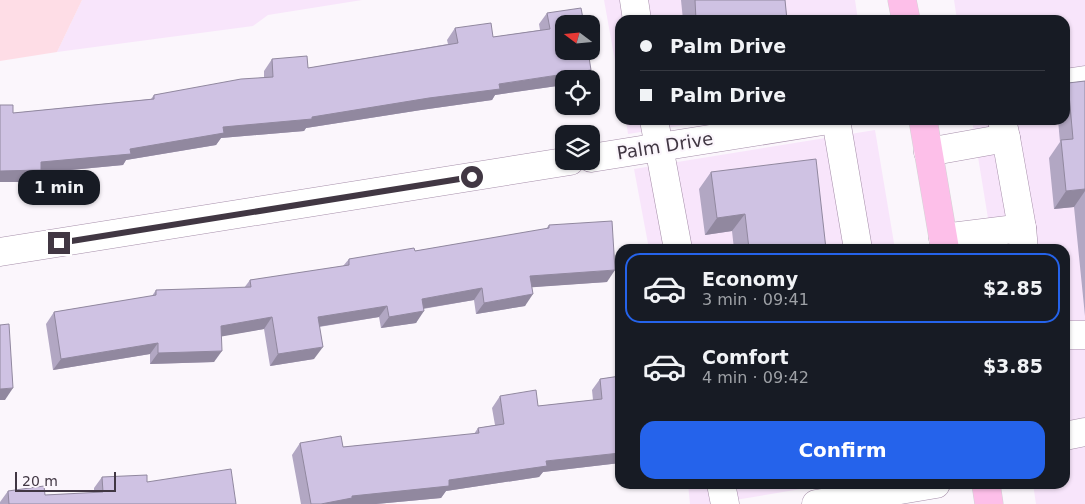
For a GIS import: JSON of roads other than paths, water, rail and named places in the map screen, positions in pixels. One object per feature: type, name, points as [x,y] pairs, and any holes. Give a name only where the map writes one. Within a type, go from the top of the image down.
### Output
[{"type":"main road","points":[[902,0],[905,15]]},
{"type":"main road","points":[[924,125],[944,243]]},
{"type":"main road","points":[[987,489],[989,504]]},
{"type":"street","points":[[634,0],[636,15]]},
{"type":"street","points":[[1070,82],[1085,80]]},
{"type":"street","points":[[655,125],[677,244]]},
{"type":"street","name":"Palm Drive","points":[[600,157],[798,125]]},
{"type":"street","points":[[837,125],[857,244]]},
{"type":"street","points":[[928,152],[1004,129],[1023,238],[944,243]]},
{"type":"street","points":[[0,252],[555,163]]},
{"type":"street","points":[[1070,335],[1085,335]]},
{"type":"street","points":[[1070,435],[1085,432]]},
{"type":"street","points":[[722,489],[725,504]]},
{"type":"street","points":[[816,504],[886,489]]}]
